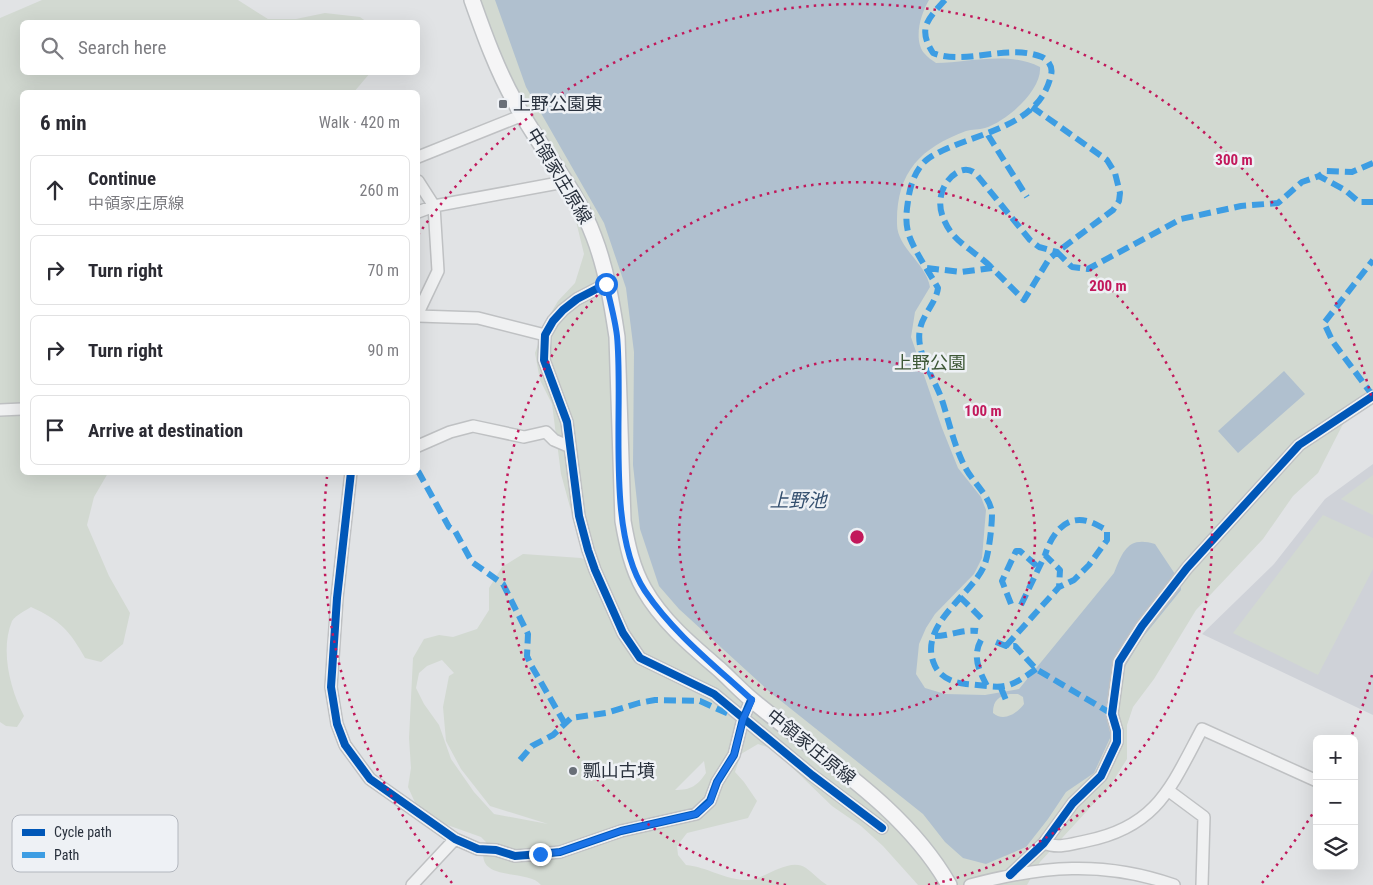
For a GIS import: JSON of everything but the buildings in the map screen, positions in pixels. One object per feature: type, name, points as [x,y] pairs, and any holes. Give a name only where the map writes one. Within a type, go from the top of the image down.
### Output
[{"type":"main road","name":"中領家庄原線","points":[[472,0],[489,47],[523,116],[564,182],[594,236],[617,337],[623,521],[628,550],[644,589],[688,644],[752,700],[846,774],[899,822],[936,864],[949,885]]},
{"type":"street","points":[[420,156],[523,116]]},
{"type":"street","points":[[420,211],[434,206],[564,182]]},
{"type":"street","points":[[420,185],[434,206],[438,271],[420,311]]},
{"type":"street","points":[[606,284],[577,299],[563,310],[545,335],[544,360],[567,422],[568,446],[588,550],[594,570],[624,633],[640,658],[714,694],[812,776],[882,828]]},
{"type":"street","points":[[420,315],[478,318],[545,335]]},
{"type":"street","points":[[1010,875],[1044,843],[1073,803],[1101,776],[1117,742],[1117,730],[1112,714],[1118,662],[1142,626],[1187,568],[1299,445],[1373,396]]},
{"type":"street","points":[[0,410],[20,409]]},
{"type":"street","points":[[420,445],[450,432],[473,426],[524,437],[546,432],[554,440],[568,446]]},
{"type":"street","points":[[351,475],[337,598],[331,687],[338,724],[345,745],[370,779],[455,839],[478,849],[496,850],[515,856],[560,852],[621,831],[696,814],[710,802],[717,782],[734,755],[743,719],[752,700]]},
{"type":"street","points":[[1044,843],[1054,847],[1097,839],[1128,828],[1145,818],[1169,791],[1202,729],[1315,780]]},
{"type":"street","points":[[1169,791],[1204,817],[1202,885]]},
{"type":"street","points":[[412,885],[455,839]]},
{"type":"street","points":[[970,885],[1010,875],[1074,867],[1151,877],[1174,885]]},
{"type":"shaded area","points":[[1373,464],[1373,715],[1202,634],[1274,564],[1325,499]]},
{"type":"green space","points":[[42,0],[238,0],[268,19],[296,19],[325,13],[360,17],[364,20],[20,20],[20,75],[368,75],[356,90],[20,90],[20,475],[107,475],[94,497],[87,525],[109,576],[130,613],[123,644],[101,662],[85,658],[63,627],[50,617],[31,607],[12,621],[8,632],[7,644],[8,669],[24,716],[17,727],[6,726],[0,722],[0,18]]},
{"type":"green space","name":"上野公園","points":[[476,0],[1373,0],[1373,390],[1343,424],[1318,473],[1293,496],[1263,539],[1196,610],[1154,679],[1133,707],[1127,725],[1127,759],[1110,786],[1040,862],[1027,885],[918,885],[883,846],[861,826],[832,806],[773,749],[758,744],[741,754],[735,772],[757,801],[748,818],[687,833],[677,846],[678,855],[686,865],[741,880],[750,880],[785,866],[800,865],[827,885],[541,885],[525,877],[493,870],[486,864],[483,855],[486,842],[481,837],[439,822],[417,807],[408,787],[411,768],[409,738],[413,658],[424,639],[439,635],[453,637],[477,629],[489,610],[489,588],[502,567],[523,554],[581,558],[595,564],[579,532],[570,507],[561,474],[552,404],[540,380],[535,353],[546,321],[558,301],[575,283],[584,254],[575,217],[554,170],[529,127]],"holes":[[[442,660],[454,673],[449,676],[443,707],[446,741],[461,769],[490,806],[548,824],[494,814],[474,792],[451,759],[439,725],[424,704],[416,688],[419,673],[427,666]],[[704,761],[706,773],[700,781],[689,788],[675,790]]]},
{"type":"green space","points":[[1373,475],[1373,515],[1341,499]]},
{"type":"green space","points":[[1323,515],[1373,538],[1373,569],[1318,675],[1233,633]]},
{"type":"water","name":"上野池","points":[[495,0],[929,0],[919,26],[919,41],[924,53],[936,63],[1002,58],[1028,62],[1040,67],[1039,76],[1029,95],[1013,112],[983,129],[966,131],[950,138],[924,154],[906,177],[901,190],[898,206],[898,233],[906,248],[923,270],[930,287],[915,312],[911,337],[942,428],[958,468],[981,497],[986,510],[982,558],[974,574],[935,614],[926,628],[919,644],[916,674],[925,688],[945,694],[985,695],[1019,689],[1114,573],[1120,558],[1128,547],[1138,542],[1155,544],[1181,583],[1181,590],[1143,637],[1109,693],[1106,716],[1111,736],[1094,773],[1066,792],[1026,847],[986,864],[963,858],[945,842],[923,814],[771,693],[679,609],[659,586],[640,529],[633,465],[634,352],[626,288],[604,223],[526,87]],"holes":[[[1018,694],[1023,697],[1024,704],[1018,711],[1005,717],[997,716],[993,713],[995,702],[1000,697]]]},
{"type":"water","points":[[1284,371],[1305,394],[1238,453],[1218,431]]},
{"type":"marked path","points":[[945,0],[934,13],[925,30],[928,44],[933,53],[959,57],[1015,52],[1029,53],[1047,60],[1051,67],[1051,75],[1044,94],[1032,108],[1017,119],[1000,128],[945,150],[924,162],[914,177],[909,195],[906,215],[908,233],[916,251],[938,288],[935,299],[920,329],[920,347],[926,366],[942,400],[960,457],[967,471],[985,495],[992,514],[989,548],[984,566],[968,589],[947,612],[933,638],[931,651],[935,666],[941,674],[952,681],[961,683],[996,687],[1010,685],[1036,669]]},
{"type":"marked path","points":[[1032,107],[1107,160],[1115,173],[1120,193],[1119,201],[1113,210],[1057,252],[1072,267],[1088,269],[1181,219],[1241,206],[1278,203],[1302,182],[1319,176]]},
{"type":"marked path","points":[[988,135],[1027,197]]},
{"type":"marked path","points":[[1373,163],[1352,172],[1326,171],[1319,176],[1345,190],[1359,202],[1373,202]]},
{"type":"marked path","points":[[927,268],[961,272],[992,268],[1024,300],[1049,259],[1057,252],[1039,247],[1030,240],[976,174],[965,170],[954,174],[945,184],[940,199],[941,213],[954,236],[992,268]]},
{"type":"marked path","points":[[1373,260],[1324,323],[1333,342],[1373,396]]},
{"type":"marked path","points":[[420,475],[449,527],[455,531],[472,562],[503,584],[528,634],[527,656],[564,722]]},
{"type":"marked path","points":[[1006,646],[1059,587],[1074,580],[1089,565],[1107,540],[1107,530],[1084,520],[1068,522],[1056,532],[1045,555]]},
{"type":"marked path","points":[[1011,604],[1002,581],[1016,551],[1020,551],[1039,568]]},
{"type":"marked path","points":[[1021,605],[1045,555],[1060,570],[1059,587]]},
{"type":"marked path","points":[[960,597],[985,622]]},
{"type":"marked path","points":[[935,636],[978,631]]},
{"type":"marked path","points":[[981,640],[978,646],[977,658],[979,669],[987,686]]},
{"type":"marked path","points":[[996,642],[1006,646],[1015,646],[1036,669],[1112,714]]},
{"type":"marked path","points":[[1001,688],[1006,700]]},
{"type":"marked path","points":[[520,760],[532,746],[553,735],[571,718],[606,713],[639,703],[655,700],[700,701],[731,715]]},
{"type":"cycle path","points":[[606,284],[577,299],[553,321],[545,335],[544,360],[567,422],[579,516],[588,550],[623,633],[640,658],[714,694],[812,775],[882,828]]},
{"type":"cycle path","points":[[1010,875],[1044,843],[1073,803],[1101,776],[1117,742],[1117,731],[1112,714],[1119,662],[1142,626],[1187,568],[1299,445],[1373,396]]},
{"type":"cycle path","points":[[351,475],[337,598],[331,687],[337,724],[345,745],[370,779],[455,839],[478,849],[496,850],[515,856],[560,852],[621,831],[696,814],[710,801],[717,782],[734,755],[743,719],[751,700]]},
{"type":"place","name":"上野公園東","points":[[503,104]]},
{"type":"place","name":"瓢山古墳","points":[[573,771]]},
{"type":"route","points":[[540,854],[560,852],[577,845],[595,842],[621,831],[696,814],[710,802],[717,782],[734,755],[743,719],[752,700],[719,669],[688,644],[672,625],[644,589],[628,550],[623,521],[620,473],[617,337],[606,284]]}]
